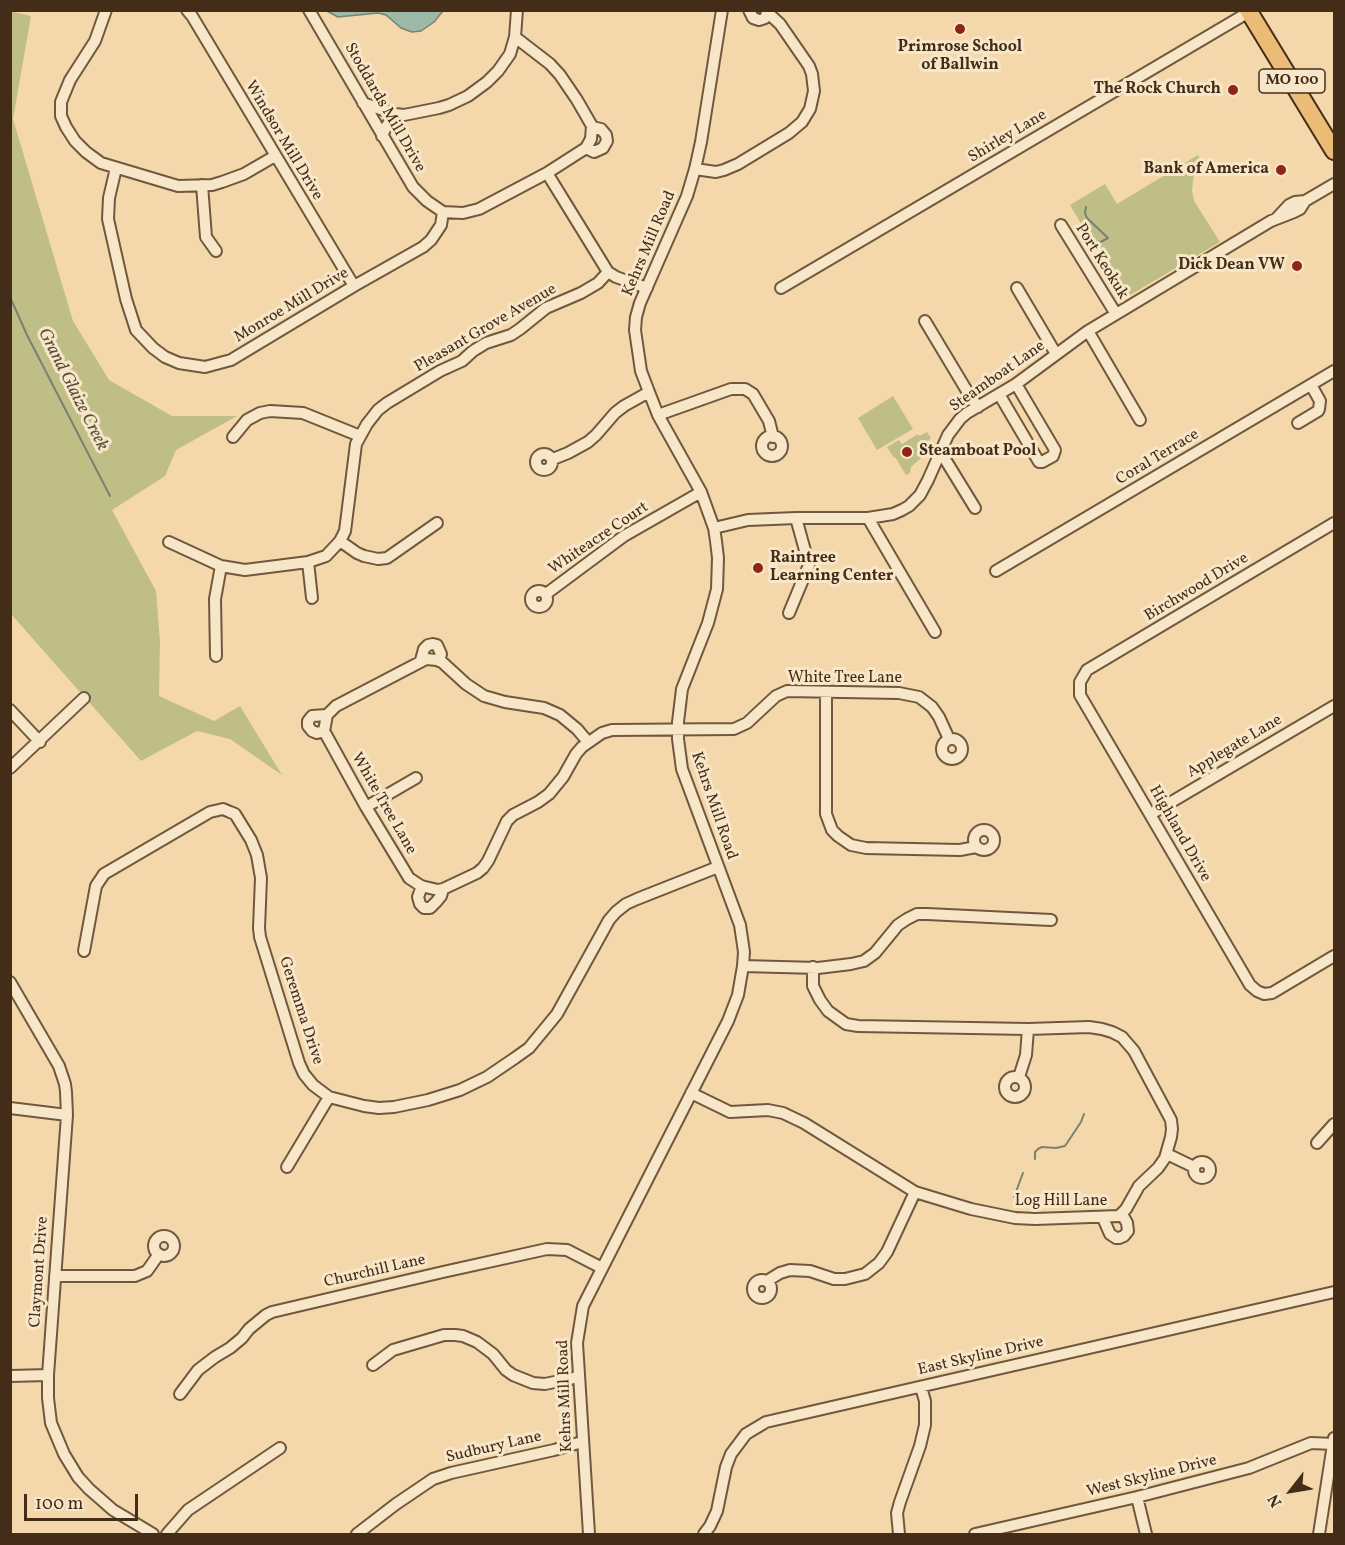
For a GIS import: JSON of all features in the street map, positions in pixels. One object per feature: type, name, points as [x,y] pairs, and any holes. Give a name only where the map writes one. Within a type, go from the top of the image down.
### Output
[{"type":"highway","name":"MO 100","points":[[1249,11],[1335,151]]},
{"type":"street","points":[[106,10],[95,41],[70,80],[60,102],[61,116],[66,127],[86,152],[101,163],[178,186],[212,185],[235,178],[274,156]]},
{"type":"street","name":"Windsor Mill Drive","points":[[187,10],[354,286]]},
{"type":"street","name":"Stoddards Mill Drive","points":[[309,10],[412,187],[443,212]]},
{"type":"street","points":[[363,104],[404,115],[439,108],[468,96],[487,82],[510,54],[515,37],[517,10]]},
{"type":"street","name":"Kehrs Mill Road","points":[[589,1534],[577,1343],[583,1306],[729,1021],[738,995],[743,966],[744,952],[740,925],[682,769],[678,730],[682,689],[708,623],[717,589],[718,558],[714,528],[700,492],[658,415],[649,393],[641,371],[635,330],[640,303],[687,196],[695,169],[722,10]]},
{"type":"street","points":[[695,169],[716,172],[738,164],[789,133],[802,122],[810,109],[814,82],[809,66],[780,24],[768,12],[765,18],[759,20],[753,18],[749,10]]},
{"type":"street","name":"Shirley Lane","points":[[781,288],[1249,11]]},
{"type":"street","points":[[443,212],[463,213],[479,209],[547,173],[588,144],[592,127],[560,75],[550,64],[515,37]]},
{"type":"street","points":[[510,54],[532,52]]},
{"type":"street","points":[[382,136],[395,114]]},
{"type":"street","points":[[588,144],[594,152],[603,148],[607,141],[601,129],[592,127]]},
{"type":"street","name":"Monroe Mill Drive","points":[[116,168],[109,198],[108,219],[126,299],[136,330],[165,357],[178,363],[205,367],[231,360],[423,247],[441,225],[443,212]]},
{"type":"street","points":[[547,173],[608,273],[647,288]]},
{"type":"street","name":"Steamboat Lane","points":[[714,528],[748,520],[868,518],[893,514],[909,506],[915,501],[928,480],[940,450],[960,419],[1016,384],[1088,331],[1276,219],[1295,202],[1305,201],[1335,184]]},
{"type":"street","points":[[202,185],[207,237],[216,251]]},
{"type":"street","name":"Port Keokuk","points":[[1061,225],[1116,314]]},
{"type":"street","name":"Pleasant Grove Avenue","points":[[340,541],[348,517],[355,453],[360,436],[372,416],[387,403],[440,371],[462,361],[486,343],[511,335],[546,308],[563,302],[598,283],[608,273]]},
{"type":"street","points":[[1017,288],[1056,354]]},
{"type":"street","points":[[925,321],[978,406]]},
{"type":"street","points":[[1088,331],[1140,420]]},
{"type":"street","name":"Coral Terrace","points":[[996,571],[1335,371]]},
{"type":"street","points":[[999,394],[1039,462],[1053,456],[1055,450],[1016,384]]},
{"type":"street","points":[[1298,423],[1319,409],[1319,398],[1311,385]]},
{"type":"street","points":[[658,415],[731,388],[745,389],[753,394],[769,421],[773,437]]},
{"type":"street","points":[[553,459],[588,442],[597,435],[615,413],[649,393]]},
{"type":"street","points":[[233,437],[247,420],[270,411],[303,413],[360,436]]},
{"type":"street","points":[[940,450],[975,507]]},
{"type":"street","name":"Whiteacre Court","points":[[546,594],[624,536],[700,492]]},
{"type":"street","points":[[789,613],[809,565],[796,518]]},
{"type":"street","points":[[868,518],[935,632]]},
{"type":"street","points":[[169,542],[220,566],[245,570],[308,562],[326,555],[340,541],[364,556],[387,558],[437,523]]},
{"type":"street","name":"Birchwood Drive","points":[[1080,682],[1087,670],[1335,524]]},
{"type":"street","points":[[308,562],[312,598]]},
{"type":"street","points":[[216,656],[215,599],[220,566]]},
{"type":"street","name":"White Tree Lane","points":[[588,742],[560,715],[544,708],[484,696],[439,661],[426,659],[336,706],[326,723],[366,807],[409,878],[422,886],[418,897],[424,908],[430,908],[441,896],[443,889],[483,868],[507,821],[513,815],[549,794],[563,777],[576,754],[602,733],[612,730],[734,729],[747,723],[776,696],[795,691],[898,693],[919,697],[936,711],[949,739]]},
{"type":"street","name":"Highland Drive","points":[[1080,682],[1080,694],[1250,985],[1264,994],[1272,993],[1335,956]]},
{"type":"street","points":[[826,692],[826,814],[832,830],[851,845],[866,848],[960,850],[976,847]]},
{"type":"street","points":[[10,768],[84,698]]},
{"type":"street","name":"Applegate Lane","points":[[1151,814],[1335,706]]},
{"type":"street","points":[[10,710],[40,742]]},
{"type":"street","points":[[366,807],[416,778]]},
{"type":"street","name":"Geremma Drive","points":[[84,951],[96,886],[104,874],[210,812],[223,809],[235,814],[251,840],[257,855],[261,878],[260,937],[299,1063],[308,1080],[329,1097],[364,1106],[394,1107],[460,1090],[487,1077],[529,1048],[563,1005],[609,920],[616,912],[637,898],[718,867]]},
{"type":"street","points":[[422,886],[443,889]]},
{"type":"street","points":[[743,966],[813,967],[864,961],[875,953],[898,925],[917,914],[1051,920]]},
{"type":"street","points":[[813,967],[813,986],[820,1000],[828,1011],[846,1024],[872,1027],[1028,1029],[1089,1027],[1102,1029],[1122,1037],[1134,1051],[1171,1120],[1172,1129],[1167,1154],[1194,1167]]},
{"type":"street","name":"Claymont Drive","points":[[10,982],[59,1066],[66,1084],[67,1115],[48,1375],[51,1423],[71,1466],[100,1500],[112,1510],[153,1534]]},
{"type":"street","points":[[1019,1077],[1026,1055],[1028,1029]]},
{"type":"street","name":"Log Hill Lane","points":[[691,1093],[730,1112],[776,1110],[791,1116],[915,1192],[971,1209],[1015,1218],[1119,1216],[1138,1186],[1158,1168],[1167,1154]]},
{"type":"street","points":[[287,1167],[329,1097]]},
{"type":"street","points":[[10,1108],[67,1115]]},
{"type":"street","points":[[1317,1143],[1335,1124]]},
{"type":"street","points":[[767,1281],[790,1270],[810,1271],[834,1279],[865,1274],[879,1263],[887,1252],[915,1192]]},
{"type":"street","points":[[1102,1218],[1110,1234],[1119,1238],[1128,1231],[1122,1214]]},
{"type":"street","name":"Churchill Lane","points":[[180,1394],[198,1371],[230,1348],[249,1329],[272,1312],[547,1249],[567,1250],[602,1268]]},
{"type":"street","points":[[55,1276],[135,1276],[147,1271],[159,1254]]},
{"type":"street","name":"East Skyline Drive","points":[[704,1534],[717,1510],[731,1454],[746,1434],[766,1422],[1335,1292]]},
{"type":"street","points":[[373,1365],[393,1350],[444,1335],[455,1335],[477,1342],[493,1354],[506,1370],[533,1383],[545,1384],[578,1377]]},
{"type":"street","points":[[10,1376],[48,1375]]},
{"type":"street","points":[[899,1534],[897,1514],[926,1425],[925,1401],[921,1387]]},
{"type":"street","name":"Sudbury Lane","points":[[362,1533],[404,1498],[433,1479],[582,1442]]},
{"type":"street","points":[[1319,1534],[1334,1442]]},
{"type":"street","name":"West Skyline Drive","points":[[975,1534],[1003,1531],[1249,1468],[1311,1443],[1334,1442]]},
{"type":"street","points":[[167,1534],[188,1510],[280,1448]]},
{"type":"street","points":[[1137,1497],[1146,1534]]},
{"type":"shaded area","points":[[10,11],[31,16],[13,119],[73,321],[109,380],[172,416],[237,416],[176,450],[165,476],[112,510],[156,591],[160,641],[159,696],[214,721],[240,706],[282,775],[230,739],[197,731],[141,761],[11,614]]},
{"type":"shaded area","points":[[327,11],[443,11],[434,22],[421,31],[412,32],[401,28],[386,15],[378,13],[338,17]]},
{"type":"shaded area","points":[[1198,155],[1200,159],[1194,174],[1192,190],[1194,201],[1220,242],[1125,298],[1070,205],[1105,184],[1117,204]]},
{"type":"shaded area","points":[[893,396],[913,429],[877,450],[858,418]]},
{"type":"shaded area","name":"Steamboat Pool","points":[[927,432],[931,438],[927,442],[929,445],[920,459],[911,467],[910,473],[906,475],[887,447],[899,440],[902,444],[918,434],[919,436]]},
{"type":"waterway","points":[[1086,207],[1087,218],[1108,238],[1095,245]]},
{"type":"waterway","name":"Grand Glaize Creek","points":[[10,297],[27,335],[110,496]]},
{"type":"waterway","points":[[1035,1159],[1035,1152],[1042,1147],[1065,1146],[1084,1114]]},
{"type":"waterway","points":[[1014,1197],[1023,1173]]},
{"type":"place","name":"Primrose School of Ballwin","points":[[960,29]]},
{"type":"place","name":"The Rock Church","points":[[1233,90]]},
{"type":"place","name":"Bank of America","points":[[1281,170]]},
{"type":"place","name":"Dick Dean VW","points":[[1297,266]]},
{"type":"place","name":"Steamboat Pool","points":[[907,452]]},
{"type":"place","name":"Raintree Learning Center","points":[[758,568]]}]
